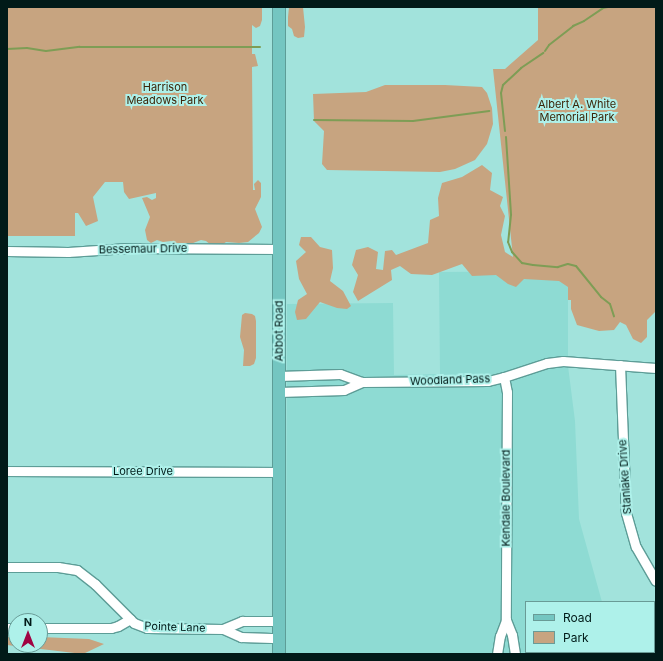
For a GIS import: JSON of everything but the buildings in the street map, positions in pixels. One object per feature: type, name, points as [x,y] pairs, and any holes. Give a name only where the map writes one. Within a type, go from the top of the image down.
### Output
[{"type":"main road","name":"Abbot Road","points":[[279,7],[279,654]]},
{"type":"street","name":"Bessemaur Drive","points":[[7,251],[68,252],[128,248],[279,249]]},
{"type":"street","name":"Woodland Pass","points":[[279,376],[340,374],[362,382],[488,381],[504,378],[547,363],[562,361],[656,368]]},
{"type":"street","name":"Stanlake Drive","points":[[620,365],[626,514],[636,547],[656,581]]},
{"type":"street","name":"Kendale Boulevard","points":[[497,654],[500,636],[506,620],[507,392],[504,378]]},
{"type":"street","name":"Woodland Pass","points":[[279,392],[344,390],[362,382]]},
{"type":"street","name":"Loree Drive","points":[[7,471],[278,472]]},
{"type":"street","name":"Pointe Lane","points":[[7,567],[58,567],[77,570],[87,576],[130,619],[147,628],[223,629]]},
{"type":"street","name":"Pointe Lane","points":[[48,628],[111,628],[130,619]]},
{"type":"street","name":"Kendale Boulevard","points":[[506,620],[514,641],[515,654]]},
{"type":"street","points":[[223,629],[242,621],[279,621]]},
{"type":"street","points":[[223,629],[241,637],[279,638]]},
{"type":"shaded area","points":[[568,271],[568,366],[575,421],[579,519],[602,601],[525,601],[525,653],[616,654],[286,654],[287,304],[393,303],[394,375],[440,374],[439,272]]},
{"type":"green space","name":"Harrison Meadows Park","points":[[7,7],[262,7],[262,20],[260,26],[256,28],[252,25],[252,54],[255,54],[258,66],[252,67],[253,190],[255,190],[254,184],[258,180],[261,183],[261,197],[255,209],[262,227],[259,233],[248,242],[226,242],[222,245],[211,245],[206,241],[201,240],[188,245],[178,245],[171,241],[163,242],[157,240],[151,243],[147,240],[145,230],[150,217],[142,198],[147,197],[152,200],[156,198],[156,193],[129,199],[124,192],[123,182],[105,182],[93,197],[98,221],[86,226],[78,213],[75,213],[75,236],[7,236]]},
{"type":"green space","points":[[289,7],[303,7],[305,27],[304,37],[298,38],[294,36],[292,29],[288,26]]},
{"type":"green space","name":"Albert A. White Memorial Park","points":[[538,7],[656,7],[656,311],[647,320],[647,337],[641,343],[633,339],[626,325],[620,322],[614,330],[599,331],[577,325],[571,309],[571,300],[568,300],[568,287],[559,281],[524,279],[516,287],[508,284],[496,275],[472,276],[462,264],[432,275],[411,274],[400,266],[391,270],[392,280],[358,301],[353,292],[358,275],[352,265],[356,250],[368,247],[378,252],[376,269],[383,270],[385,251],[392,250],[396,255],[428,243],[430,220],[439,216],[438,198],[442,183],[462,177],[482,165],[492,173],[490,190],[503,197],[500,206],[505,216],[501,235],[505,252],[513,257],[493,69],[505,69],[538,40]]},
{"type":"green space","points":[[385,85],[445,85],[482,87],[487,93],[492,108],[493,124],[487,144],[475,160],[455,169],[440,172],[327,170],[322,164],[324,131],[314,121],[313,94],[366,92]]},
{"type":"green space","points":[[301,237],[311,237],[320,247],[332,250],[333,268],[330,281],[343,291],[351,306],[347,309],[337,308],[320,302],[306,319],[297,320],[295,312],[298,300],[307,294],[299,279],[296,261],[306,252],[299,245]]},
{"type":"green space","points":[[245,313],[255,316],[256,321],[256,358],[254,364],[250,366],[243,366],[244,350],[240,337],[242,315]]},
{"type":"green space","points":[[48,637],[89,639],[104,644],[83,654],[48,650]]},
{"type":"waterway","points":[[545,51],[549,45],[573,26],[584,21],[603,8],[608,7]]},
{"type":"waterway","points":[[7,49],[27,48],[46,51],[80,47],[260,47]]},
{"type":"waterway","points":[[505,131],[501,93],[503,85],[521,68],[543,53]]},
{"type":"waterway","points":[[314,120],[413,121],[489,111]]},
{"type":"waterway","points":[[506,137],[511,215],[508,242],[512,252],[522,263],[558,267],[568,264],[576,266],[601,297],[610,304],[614,316]]}]
